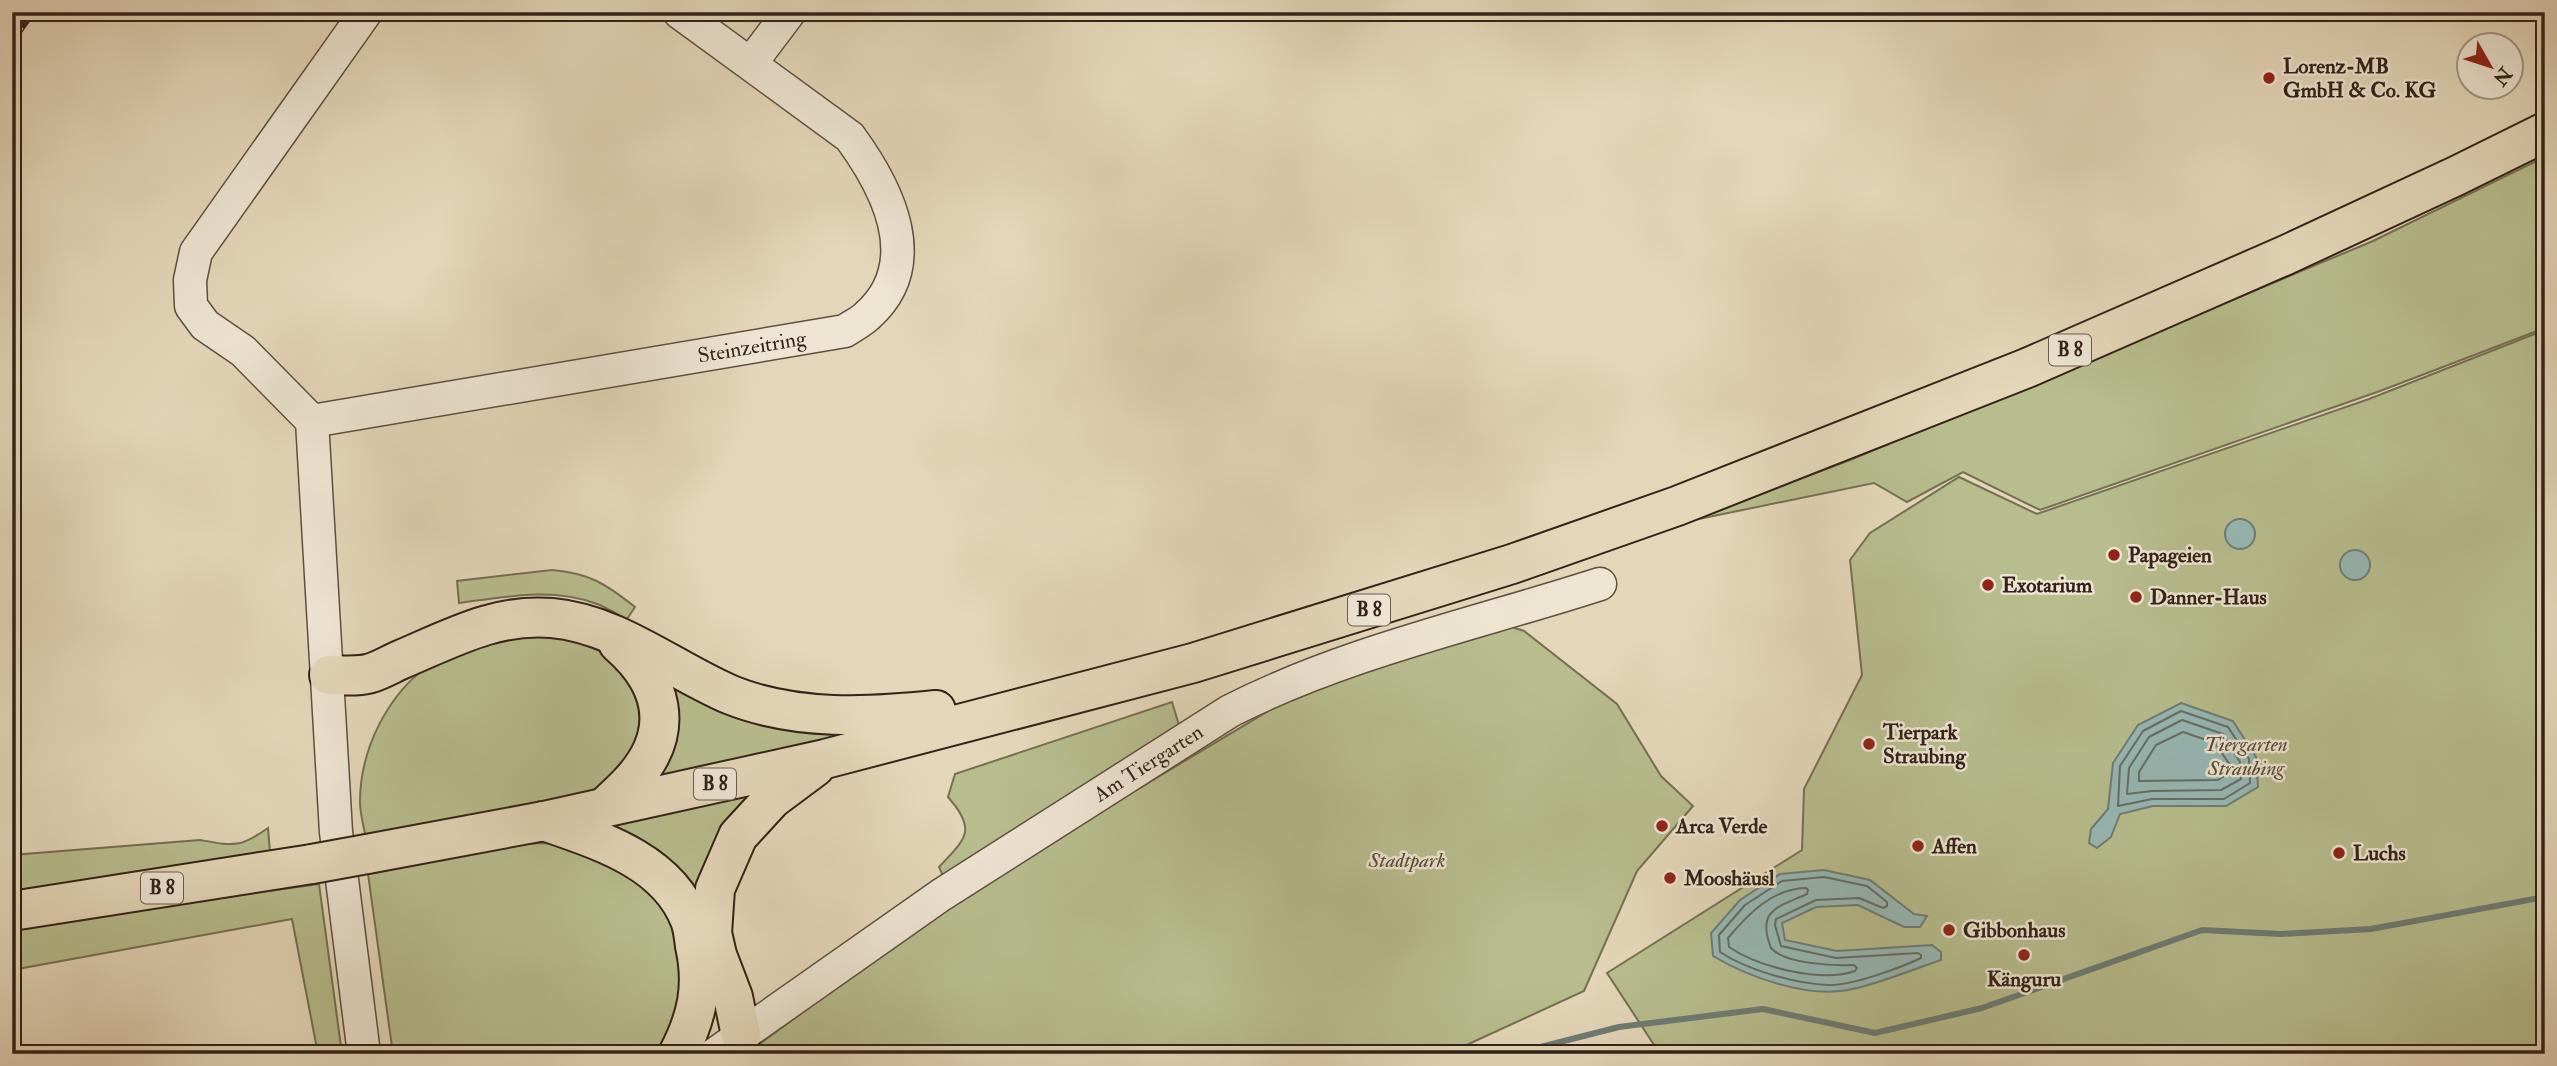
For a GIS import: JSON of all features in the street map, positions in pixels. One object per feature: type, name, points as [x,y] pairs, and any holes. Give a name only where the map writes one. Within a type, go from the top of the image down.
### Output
[{"type":"main road","name":"B 8","points":[[12,911],[312,864],[604,808],[825,759],[1193,663],[1344,618],[1512,564],[1677,506],[1963,394],[2145,317],[2407,199],[2545,132]]},
{"type":"main road","points":[[329,676],[369,674],[474,628],[500,620],[524,617],[570,620],[606,633],[662,658],[732,695],[764,706],[883,716],[1056,698]]},
{"type":"main road","points":[[604,808],[643,766],[655,743],[659,719],[654,687],[645,670],[606,633]]},
{"type":"main road","points":[[728,1044],[733,997],[712,933],[715,889],[738,836],[757,813],[825,759]]},
{"type":"main road","points":[[544,821],[604,842],[636,860],[662,880],[677,897],[690,920],[699,963],[698,1007],[678,1054]]},
{"type":"main road","points":[[698,1007],[728,1044]]},
{"type":"street","points":[[364,1054],[337,832],[312,421],[243,351],[205,325],[191,306],[190,280],[196,252],[366,12]]},
{"type":"street","name":"Steinzeitring","points":[[312,421],[845,331],[867,316],[887,292],[897,265],[898,232],[887,198],[867,160],[850,138],[679,12]]},
{"type":"street","points":[[751,63],[788,14]]},
{"type":"street","name":"Am Tiergarten","points":[[728,1044],[941,895],[1230,711],[1262,695],[1427,634],[1600,584]]},
{"type":"green space","points":[[2545,157],[2545,328],[2380,391],[2040,510],[1963,472],[1907,502],[1874,483],[1689,521],[1850,460],[2373,241]]},
{"type":"green space","name":"Tiergarten Straubing","points":[[2545,330],[2545,1054],[1660,1054],[1607,973],[1802,850],[1804,789],[1862,675],[1850,560],[1870,533],[1959,477],[2037,514],[2369,399]]},
{"type":"green space","points":[[552,570],[596,581],[635,607],[627,619],[597,604],[563,596],[511,596],[459,603],[457,581]]},
{"type":"green space","name":"Stadtpark","points":[[1506,625],[1524,631],[1617,704],[1661,776],[1693,806],[1637,871],[1584,991],[1447,1054],[746,1054],[964,893],[1305,689]]},
{"type":"green space","points":[[511,629],[592,638],[640,681],[644,745],[604,789],[366,839],[360,807],[361,782],[371,743],[390,706],[416,675],[432,663],[459,649]]},
{"type":"green space","points":[[664,682],[848,736],[652,780]]},
{"type":"green space","points":[[1172,702],[1179,725],[943,876],[939,867],[961,842],[965,827],[963,818],[948,797],[955,774]]},
{"type":"green space","points":[[753,793],[700,906],[602,822]]},
{"type":"green space","points":[[268,828],[270,852],[12,892],[12,855],[200,840],[236,844]]},
{"type":"green space","points":[[543,843],[575,847],[608,857],[675,916],[689,972],[665,1054],[393,1054],[368,874],[507,845]]},
{"type":"green space","points":[[319,884],[342,1054],[318,1054],[292,919],[12,970],[12,927]]},
{"type":"water","points":[[2240,519],[2246,520],[2254,528],[2254,540],[2246,548],[2240,549],[2234,548],[2226,540],[2225,534],[2226,528],[2234,520]]},
{"type":"water","points":[[2355,550],[2366,554],[2370,565],[2366,576],[2355,580],[2344,576],[2340,565],[2344,554]]},
{"type":"water","points":[[2181,703],[2233,721],[2256,757],[2258,787],[2226,806],[2153,806],[2120,814],[2111,837],[2097,848],[2089,843],[2091,829],[2108,809],[2113,763],[2138,725]]},
{"type":"water","points":[[1824,870],[1870,880],[1914,914],[1927,916],[1920,927],[1904,927],[1858,905],[1816,907],[1782,923],[1785,940],[1837,951],[1932,945],[1941,952],[1941,960],[1871,984],[1832,992],[1778,984],[1713,956],[1711,933],[1740,900],[1780,874]]},
{"type":"waterway","points":[[1513,1054],[1619,1027],[1763,1009],[1875,1033],[1982,1008],[2202,930],[2281,934],[2371,929],[2545,897]]},
{"type":"railway","points":[[12,18],[16,12]]},
{"type":"railway","points":[[12,40],[32,12]]},
{"type":"place","name":"Lorenz-MB GmbH & Co. KG","points":[[2269,78]]},
{"type":"place","name":"Papageien","points":[[2114,555]]},
{"type":"place","name":"Exotarium","points":[[1988,585]]},
{"type":"place","name":"Danner-Haus","points":[[2136,597]]},
{"type":"place","name":"Tierpark Straubing","points":[[1869,744]]},
{"type":"place","name":"Arca Verde","points":[[1662,826]]},
{"type":"place","name":"Affen","points":[[1918,846]]},
{"type":"place","name":"Luchs","points":[[2339,853]]},
{"type":"place","name":"Mooshäusl","points":[[1670,878]]},
{"type":"place","name":"Gibbonhaus","points":[[1949,930]]},
{"type":"place","name":"Känguru","points":[[2024,955]]}]
